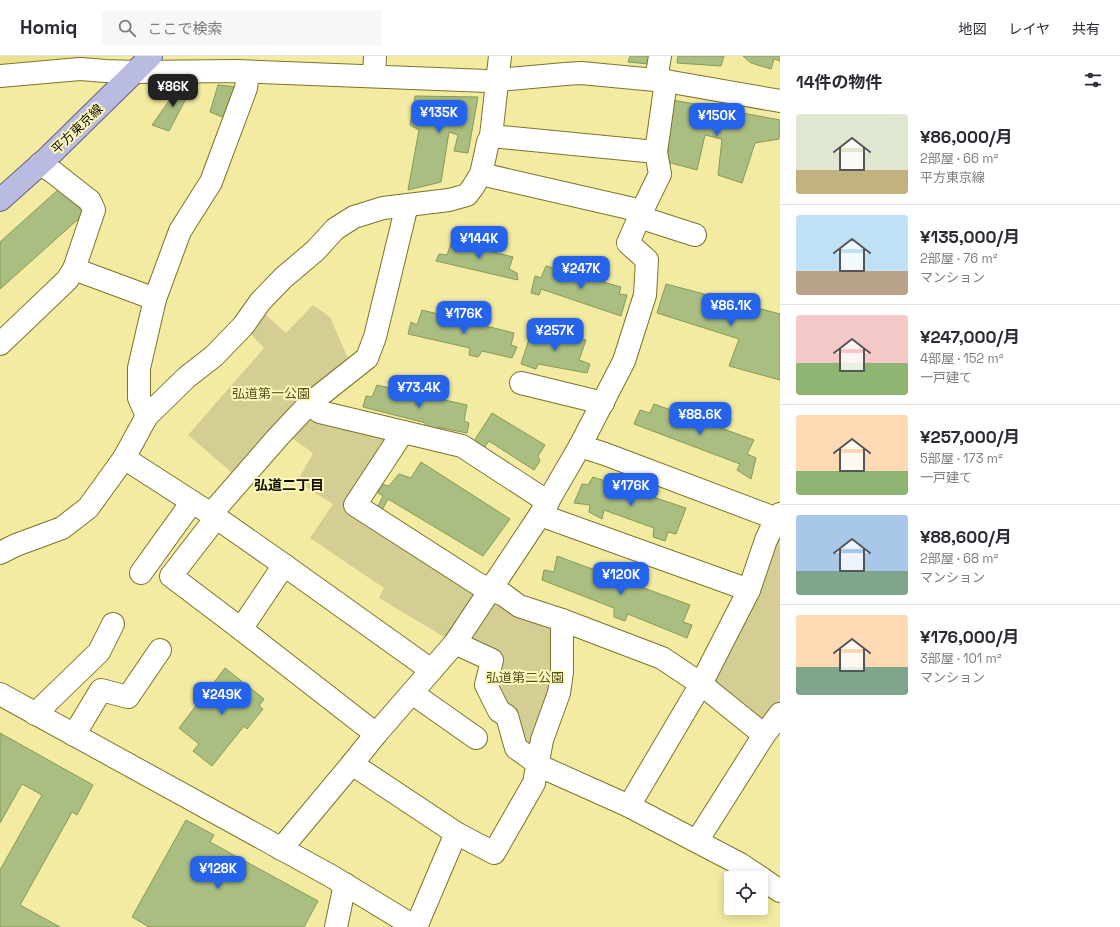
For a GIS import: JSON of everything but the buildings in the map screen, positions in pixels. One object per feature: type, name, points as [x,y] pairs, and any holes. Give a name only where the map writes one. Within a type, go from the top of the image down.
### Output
[{"type":"main road","name":"平方東京線","points":[[0,200],[40,164],[151,56]]},
{"type":"street","points":[[0,553],[16,545],[62,528],[88,508],[124,458],[147,416],[187,377],[214,356],[243,326],[260,302],[283,278],[316,250],[335,229],[354,217],[383,208],[449,200],[467,195],[481,174],[488,142],[491,136],[500,56]]},
{"type":"street","points":[[281,849],[376,734],[455,643],[544,508],[580,446],[624,362],[645,295],[647,260],[628,243],[640,214],[660,174],[656,152],[661,81],[660,56]]},
{"type":"street","points":[[147,416],[139,398],[139,368],[155,299],[180,231],[211,182],[246,88],[240,66]]},
{"type":"street","points":[[0,76],[80,69],[135,72],[240,66],[374,66],[487,81],[581,73],[661,81],[780,101]]},
{"type":"street","points":[[491,136],[656,152]]},
{"type":"street","points":[[0,344],[67,280],[74,269],[94,210],[90,201],[53,172],[40,164]]},
{"type":"street","points":[[481,174],[640,214],[695,235]]},
{"type":"street","points":[[376,734],[171,576],[214,516],[278,437],[309,404],[366,358],[375,337],[406,205]]},
{"type":"street","points":[[74,269],[155,299]]},
{"type":"street","points":[[522,383],[603,403]]},
{"type":"street","points":[[309,404],[320,412],[462,446],[544,508],[749,590]]},
{"type":"street","points":[[403,432],[355,505],[478,584],[504,595],[520,606],[562,620],[662,658],[701,684],[764,735]]},
{"type":"street","points":[[580,446],[779,518],[766,540],[749,590],[701,684],[629,806]]},
{"type":"street","points":[[124,458],[214,516],[284,564],[431,670]]},
{"type":"street","points":[[141,573],[192,502]]},
{"type":"street","points":[[241,629],[284,564]]},
{"type":"street","points":[[352,764],[456,833],[494,852],[534,783],[542,740],[558,693],[562,672],[562,620]]},
{"type":"street","points":[[34,714],[99,652],[113,624]]},
{"type":"street","points":[[455,643],[492,660],[486,685],[499,711],[507,716],[516,748],[544,768],[629,806],[740,864],[750,871]]},
{"type":"street","points":[[74,735],[101,690],[128,697],[160,650]]},
{"type":"street","points":[[412,693],[476,738]]},
{"type":"street","points":[[0,694],[345,884],[415,927],[456,833]]},
{"type":"street","points":[[697,841],[764,735],[780,714]]},
{"type":"street","points":[[768,883],[780,891]]},
{"type":"street","points":[[336,927],[345,884]]},
{"type":"shaded area","points":[[0,56],[119,56],[0,66]]},
{"type":"green space","name":"弘道第一公園","points":[[313,305],[330,317],[350,363],[304,402],[396,436],[350,508],[477,593],[446,638],[379,598],[384,588],[310,538],[333,504],[297,482],[313,453],[278,428],[238,478],[188,435],[264,348],[246,329],[259,309],[286,333]]},
{"type":"green space","points":[[780,529],[780,709],[764,729],[705,683]]},
{"type":"green space","name":"弘道第二公園","points":[[498,599],[558,626],[558,681],[536,758],[518,746],[509,715],[469,645]]},
{"type":"district","name":"弘道二丁目","points":[[289,485]]}]
